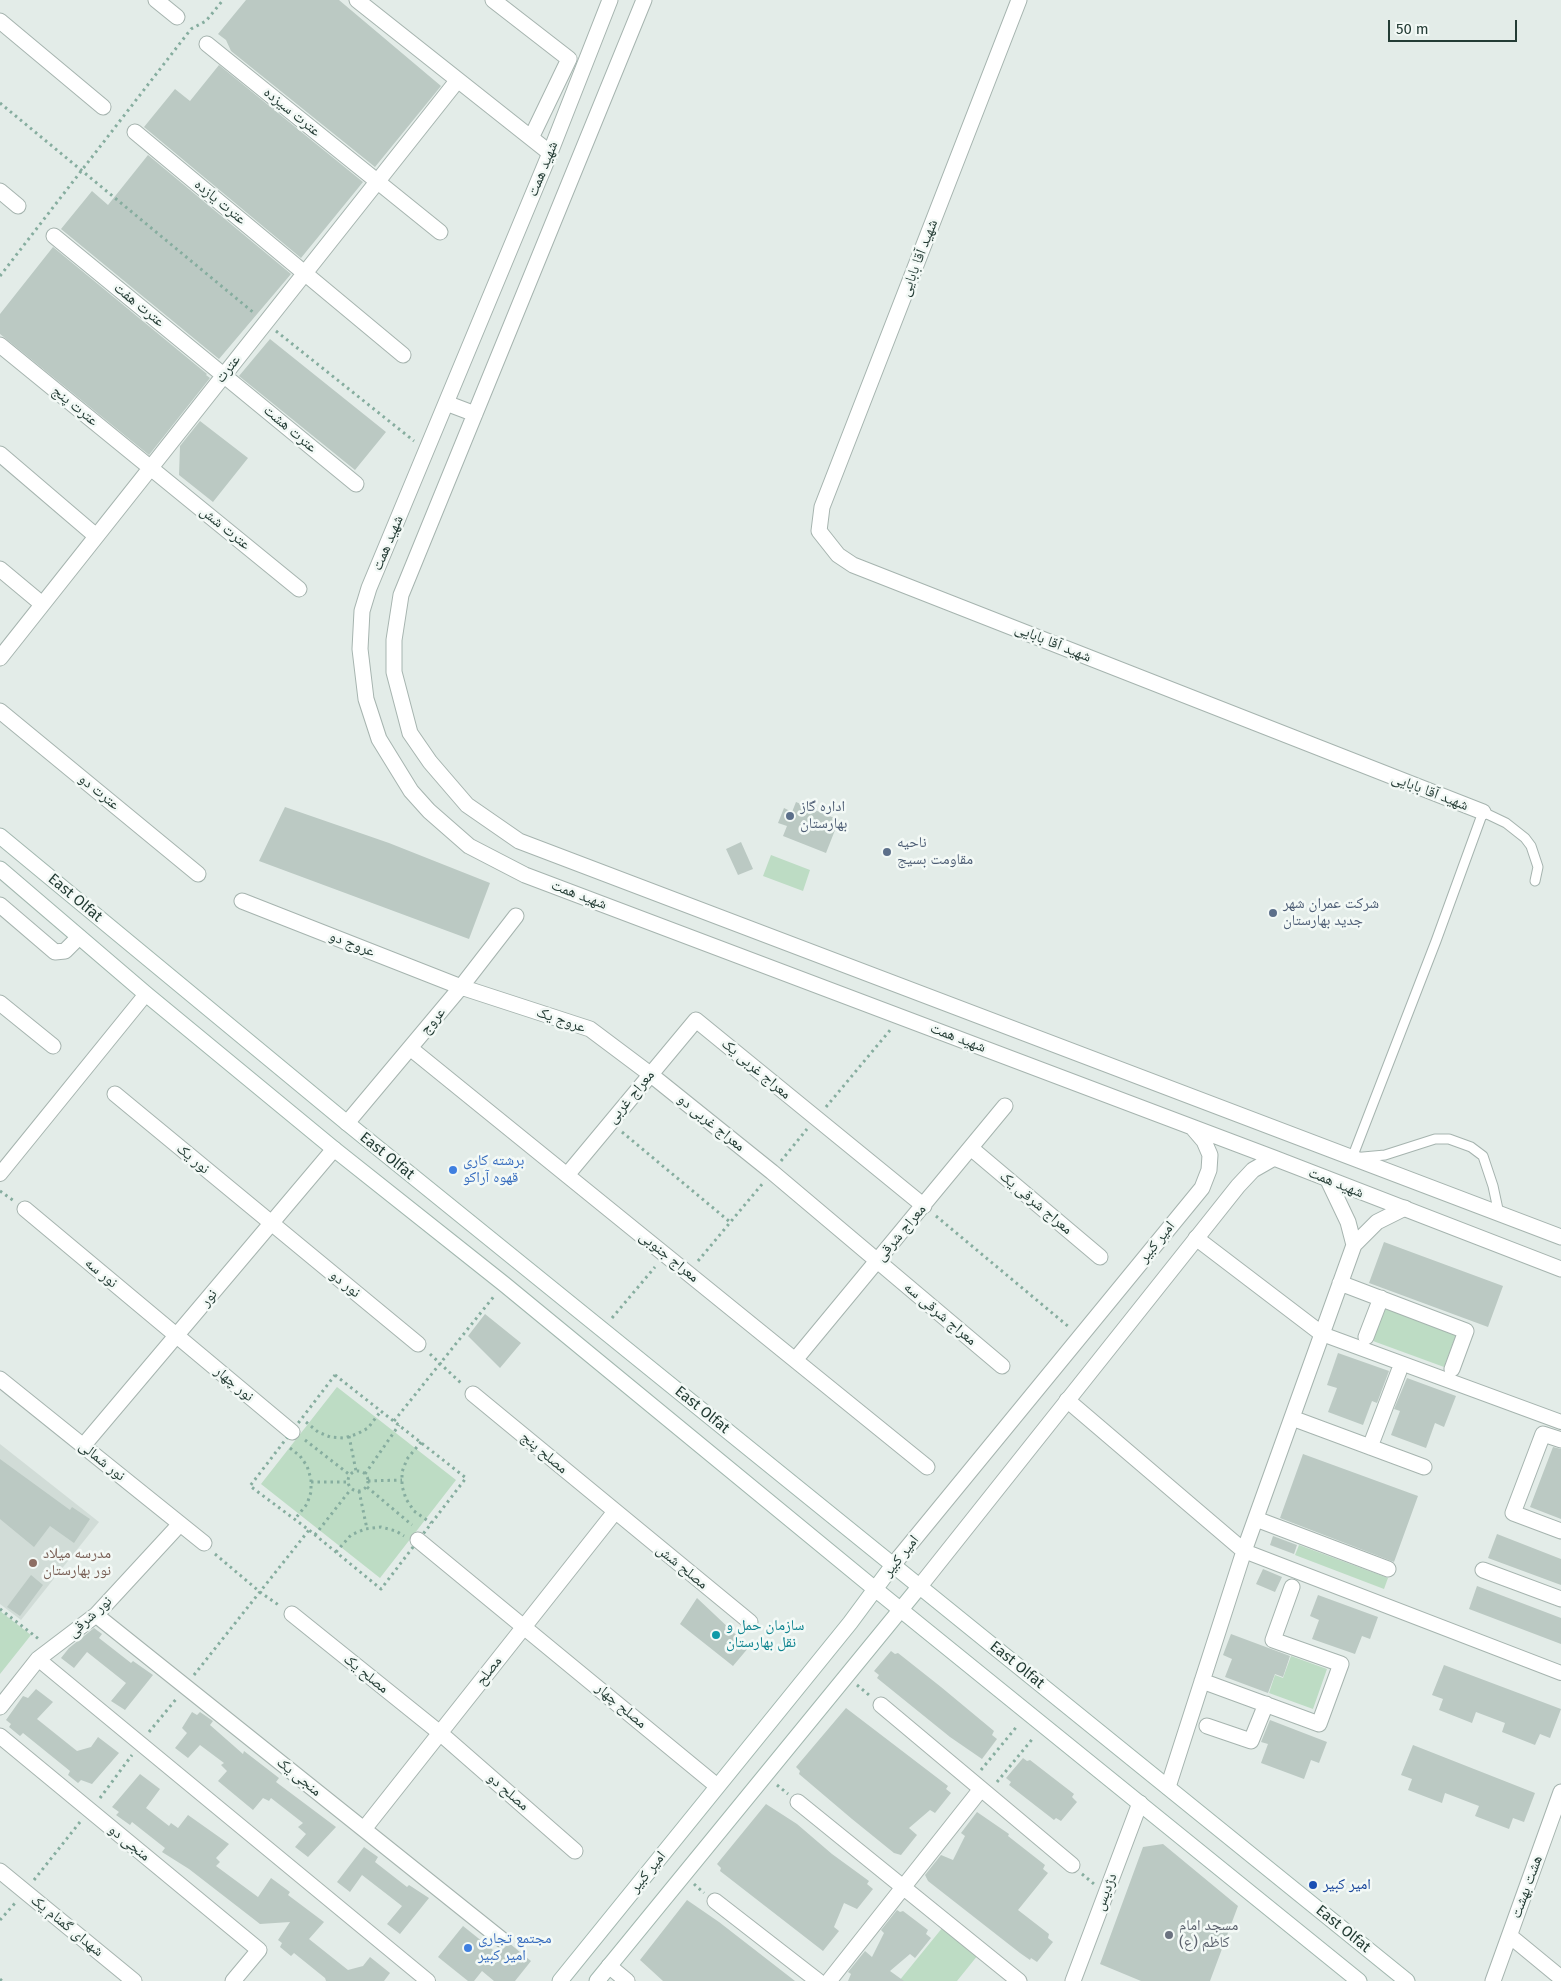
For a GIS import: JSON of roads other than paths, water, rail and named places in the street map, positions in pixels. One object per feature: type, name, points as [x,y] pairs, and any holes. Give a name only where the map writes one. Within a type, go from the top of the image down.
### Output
[{"type":"street","points":[[156,0],[177,17]]},
{"type":"street","points":[[357,0],[550,153]]},
{"type":"street","points":[[493,0],[569,59],[531,138]]},
{"type":"street","name":"شهید همت","points":[[610,0],[550,153],[369,588],[362,611],[360,649],[366,698],[379,738],[411,791],[429,811],[469,846],[525,875],[1191,1126],[1561,1269]]},
{"type":"street","name":"شهید همت","points":[[644,0],[401,595],[394,640],[394,672],[410,733],[430,762],[467,805],[519,841],[528,845],[1561,1237]]},
{"type":"street","name":"شهید آقا بابایی","points":[[1018,0],[822,507],[819,531],[827,543],[853,565],[1483,812]]},
{"type":"street","points":[[0,21],[103,107]]},
{"type":"street","name":"عترت سیزده","points":[[207,44],[440,232]]},
{"type":"street","name":"عترت","points":[[0,658],[457,80]]},
{"type":"street","name":"عترت یازده","points":[[135,132],[404,355]]},
{"type":"street","points":[[0,191],[18,206]]},
{"type":"street","name":"عترت هفت","points":[[54,236],[224,375]]},
{"type":"street","name":"عترت پنج","points":[[0,345],[151,467]]},
{"type":"street","name":"عترت هشت","points":[[224,375],[356,484]]},
{"type":"street","points":[[446,403],[475,414]]},
{"type":"street","points":[[0,454],[96,536]]},
{"type":"street","name":"عترت شش","points":[[151,467],[299,589]]},
{"type":"street","points":[[0,569],[42,604]]},
{"type":"street","name":"عترت دو","points":[[0,711],[198,874]]},
{"type":"street","name":"East Olfat","points":[[0,836],[347,1123],[1407,1981]]},
{"type":"street","name":"East Olfat","points":[[0,869],[146,994],[334,1149],[504,1284],[875,1589],[1359,1981]]},
{"type":"street","name":"عروج دو","points":[[242,901],[461,987]]},
{"type":"street","points":[[0,905],[55,952],[65,952],[79,937]]},
{"type":"street","name":"عروج","points":[[347,1123],[461,987],[516,916]]},
{"type":"street","name":"عروج یک","points":[[461,987],[590,1029],[650,1074]]},
{"type":"street","points":[[0,1174],[146,994]]},
{"type":"street","points":[[0,1004],[53,1046]]},
{"type":"street","name":"معراج غربی","points":[[567,1175],[696,1020]]},
{"type":"street","name":"معراج غربی یک","points":[[696,1020],[924,1206]]},
{"type":"street","name":"معراج جنوبی","points":[[410,1048],[927,1466]]},
{"type":"street","name":"معراج غربی دو","points":[[650,1074],[772,1172],[877,1262]]},
{"type":"street","name":"نور یک","points":[[115,1094],[271,1224]]},
{"type":"street","name":"معراج شرقی","points":[[795,1360],[972,1149],[1005,1106]]},
{"type":"street","name":"امیر کبیر","points":[[560,1981],[850,1624],[893,1565],[1202,1188],[1209,1170],[1210,1155],[1204,1141],[1191,1126]]},
{"type":"street","name":"نور","points":[[83,1446],[334,1149]]},
{"type":"street","name":"معراج شرقی یک","points":[[972,1149],[1100,1257]]},
{"type":"street","name":"امیر کبیر","points":[[597,1981],[901,1610],[1246,1177],[1274,1158]]},
{"type":"street","points":[[1328,1180],[1348,1222],[1354,1245]]},
{"type":"street","points":[[1168,1787],[1244,1551],[1354,1245],[1377,1222],[1405,1208]]},
{"type":"street","name":"نور سه","points":[[25,1210],[176,1336]]},
{"type":"street","name":"نور دو","points":[[271,1224],[418,1344]]},
{"type":"street","points":[[1196,1238],[1322,1334],[1561,1422]]},
{"type":"street","name":"معراج شرقی سه","points":[[877,1262],[1002,1366]]},
{"type":"street","points":[[1340,1283],[1466,1331],[1452,1369]]},
{"type":"street","points":[[1366,1337],[1381,1298]]},
{"type":"street","name":"نور چهار","points":[[176,1336],[296,1434]]},
{"type":"street","points":[[1370,1447],[1399,1370]]},
{"type":"street","name":"نور شمالی","points":[[0,1379],[204,1543]]},
{"type":"street","name":"مصلح پنج","points":[[473,1394],[614,1512]]},
{"type":"street","points":[[1067,1400],[1244,1551],[1561,1673]]},
{"type":"street","points":[[1292,1418],[1424,1467]]},
{"type":"street","points":[[1561,1440],[1543,1434],[1513,1512],[1561,1531]]},
{"type":"street","name":"مصلح شش","points":[[614,1512],[750,1622]]},
{"type":"street","name":"مصلح","points":[[364,1829],[614,1512]]},
{"type":"street","points":[[1256,1519],[1388,1569]]},
{"type":"street","name":"نور شرقی","points":[[0,1707],[38,1659],[96,1615],[180,1524]]},
{"type":"street","name":"مصلح چهار","points":[[415,1536],[717,1786]]},
{"type":"street","points":[[1484,1570],[1561,1600]]},
{"type":"street","points":[[1202,1681],[1320,1724],[1341,1664],[1273,1640],[1292,1587]]},
{"type":"street","name":"مصلح یک","points":[[292,1614],[440,1733]]},
{"type":"street","name":"منجی یک","points":[[96,1615],[502,1939]]},
{"type":"street","points":[[38,1659],[428,1981]]},
{"type":"street","points":[[1207,1726],[1251,1741],[1266,1704]]},
{"type":"street","points":[[881,1705],[1072,1865]]},
{"type":"street","name":"مصلح دو","points":[[440,1733],[576,1850]]},
{"type":"street","name":"منجی دو","points":[[0,1736],[259,1950],[233,1981]]},
{"type":"street","points":[[829,1981],[980,1788]]},
{"type":"street","name":"هشت بهشت","points":[[1493,1981],[1561,1792]]},
{"type":"street","points":[[798,1802],[1019,1981]]},
{"type":"street","name":"دژدیس","points":[[1073,1981],[1140,1803]]},
{"type":"street","name":"شهدای گمنام یک","points":[[0,1871],[134,1981]]},
{"type":"street","points":[[715,1901],[818,1981]]},
{"type":"street","points":[[1510,1936],[1561,1978]]},
{"type":"street","points":[[609,1966],[627,1981]]},
{"type":"lane","points":[[1483,812],[1506,823],[1525,838],[1531,846],[1538,867],[1535,881]]},
{"type":"lane","name":"شهید آقا بابایی","points":[[1352,1158],[1436,941],[1483,812]]},
{"type":"lane","points":[[1352,1158],[1385,1155],[1436,1139],[1449,1139],[1464,1144],[1483,1156],[1494,1186],[1499,1214]]},
{"type":"place","name":"اداره گاز بهارستان","points":[[790,816]]},
{"type":"place","name":"ناحیه مقاومت بسیج","points":[[887,852]]},
{"type":"place","name":"شرکت عمران شهر جدید بهارستان","points":[[1273,913]]},
{"type":"place","name":"برشته کاری قهوه آراکو","points":[[453,1170]]},
{"type":"place","name":"مدرسه میلاد نور بهارستان","points":[[33,1563]]},
{"type":"place","name":"سازمان حمل و نقل بهارستان","points":[[716,1635]]},
{"type":"place","name":"امیر کبیر","points":[[1313,1885]]},
{"type":"place","name":"مسجد امام کاظم (ع)","points":[[1169,1935]]},
{"type":"place","name":"مجتمع تجاری امیر کبیر","points":[[468,1948]]}]
